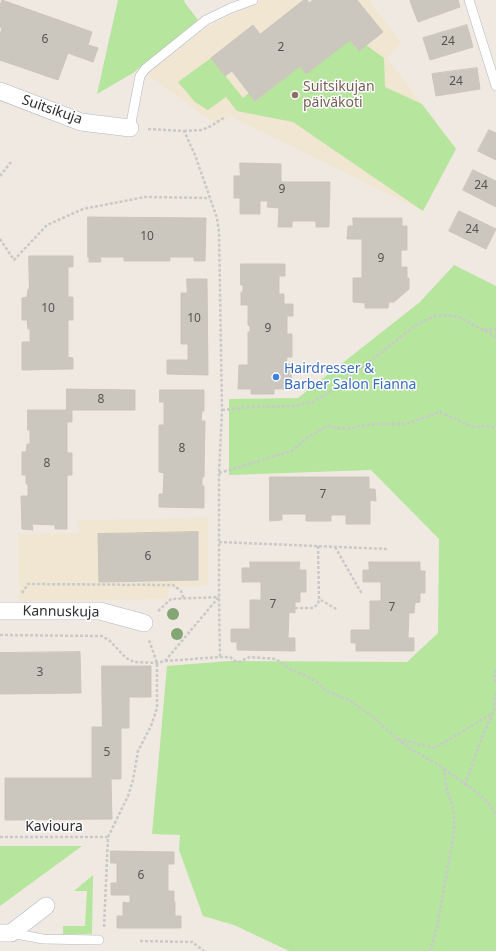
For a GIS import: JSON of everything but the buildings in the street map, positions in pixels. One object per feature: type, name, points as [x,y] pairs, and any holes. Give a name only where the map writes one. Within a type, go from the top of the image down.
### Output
[{"type":"street","name":"Suitsikuja","points":[[0,91],[81,122],[130,128]]},
{"type":"street","name":"Kannuskuja","points":[[0,611],[100,612],[144,623]]},
{"type":"street","points":[[5,933],[46,906]]},
{"type":"lane","points":[[130,128],[140,76],[145,69],[206,20],[231,8],[253,0]]},
{"type":"lane","points":[[469,0],[496,86]]},
{"type":"lane","points":[[5,933],[43,939],[99,940]]},
{"type":"path","points":[[130,128],[184,131],[202,130],[225,117]]},
{"type":"path","points":[[184,131],[195,155],[217,218],[219,232],[222,410],[219,473],[218,597],[220,657]]},
{"type":"path","points":[[0,176],[11,162]]},
{"type":"path","points":[[0,239],[14,260],[47,225],[83,209],[145,197],[210,198]]},
{"type":"path","points":[[222,410],[250,407],[294,406],[313,402],[331,391],[416,325],[435,316],[448,315],[460,317],[496,337]]},
{"type":"path","points":[[483,330],[496,329]]},
{"type":"path","points":[[219,473],[292,451],[307,438],[327,426],[344,429],[374,424],[405,424],[440,412],[473,427],[484,426],[496,428]]},
{"type":"path","points":[[219,542],[388,549]]},
{"type":"path","points":[[295,608],[312,608],[318,604],[318,546]]},
{"type":"path","points":[[335,547],[362,594]]},
{"type":"path","points":[[18,594],[22,594],[28,584],[174,585],[182,591],[184,599]]},
{"type":"path","points":[[99,940],[104,932],[108,837],[128,796],[133,780],[138,751],[151,726],[157,708],[157,663],[144,623],[172,599],[218,597]]},
{"type":"path","points":[[165,661],[218,597]]},
{"type":"path","points":[[319,599],[338,610]]},
{"type":"path","points":[[0,635],[102,636],[110,641],[126,658],[134,662],[157,663],[165,661],[220,657],[230,658],[239,662],[250,657],[276,659],[317,682],[325,690],[350,701],[373,717],[412,750],[444,768],[480,794],[494,809],[496,817]]},
{"type":"path","points":[[496,670],[494,677],[496,684]]},
{"type":"path","points":[[466,784],[482,737],[493,714],[496,693]]},
{"type":"path","points":[[396,738],[436,748],[493,714]]},
{"type":"path","points":[[430,951],[437,927],[454,832],[454,813],[446,786],[444,768]]},
{"type":"path","name":"Kavioura","points":[[0,837],[108,837]]},
{"type":"path","points":[[140,941],[192,942],[204,951]]},
{"type":"shaded area","name":"Suitsikujan päiväkoti","points":[[261,0],[369,0],[401,43],[387,58],[456,149],[423,211],[230,116],[217,125],[146,74],[209,26]]},
{"type":"shaded area","points":[[208,518],[208,585],[169,588],[168,599],[19,601],[18,534],[79,533],[78,520]]},
{"type":"green space","points":[[118,0],[184,0],[198,20],[133,73],[97,94]]},
{"type":"green space","points":[[350,40],[358,51],[366,45],[384,58],[385,87],[422,104],[456,149],[423,211],[293,122],[237,111],[226,97],[208,110],[195,102],[178,82],[211,58],[243,98],[249,93],[256,101],[300,66],[306,74]]},
{"type":"green space","points":[[454,265],[496,286],[496,951],[289,951],[234,925],[203,916],[179,850],[180,835],[152,834],[167,666],[229,661],[407,662],[438,633],[439,539],[371,470],[229,475],[229,399],[298,398],[420,302]]},
{"type":"green space","points":[[0,846],[82,846],[0,906]]},
{"type":"green space","points":[[93,875],[92,934],[63,934],[63,926],[85,926],[87,891],[74,891]]},
{"type":"place","name":"Suitsikujan päiväkoti","points":[[295,95]]},
{"type":"place","name":"Hairdresser & Barber Salon Fianna","points":[[276,377]]}]
